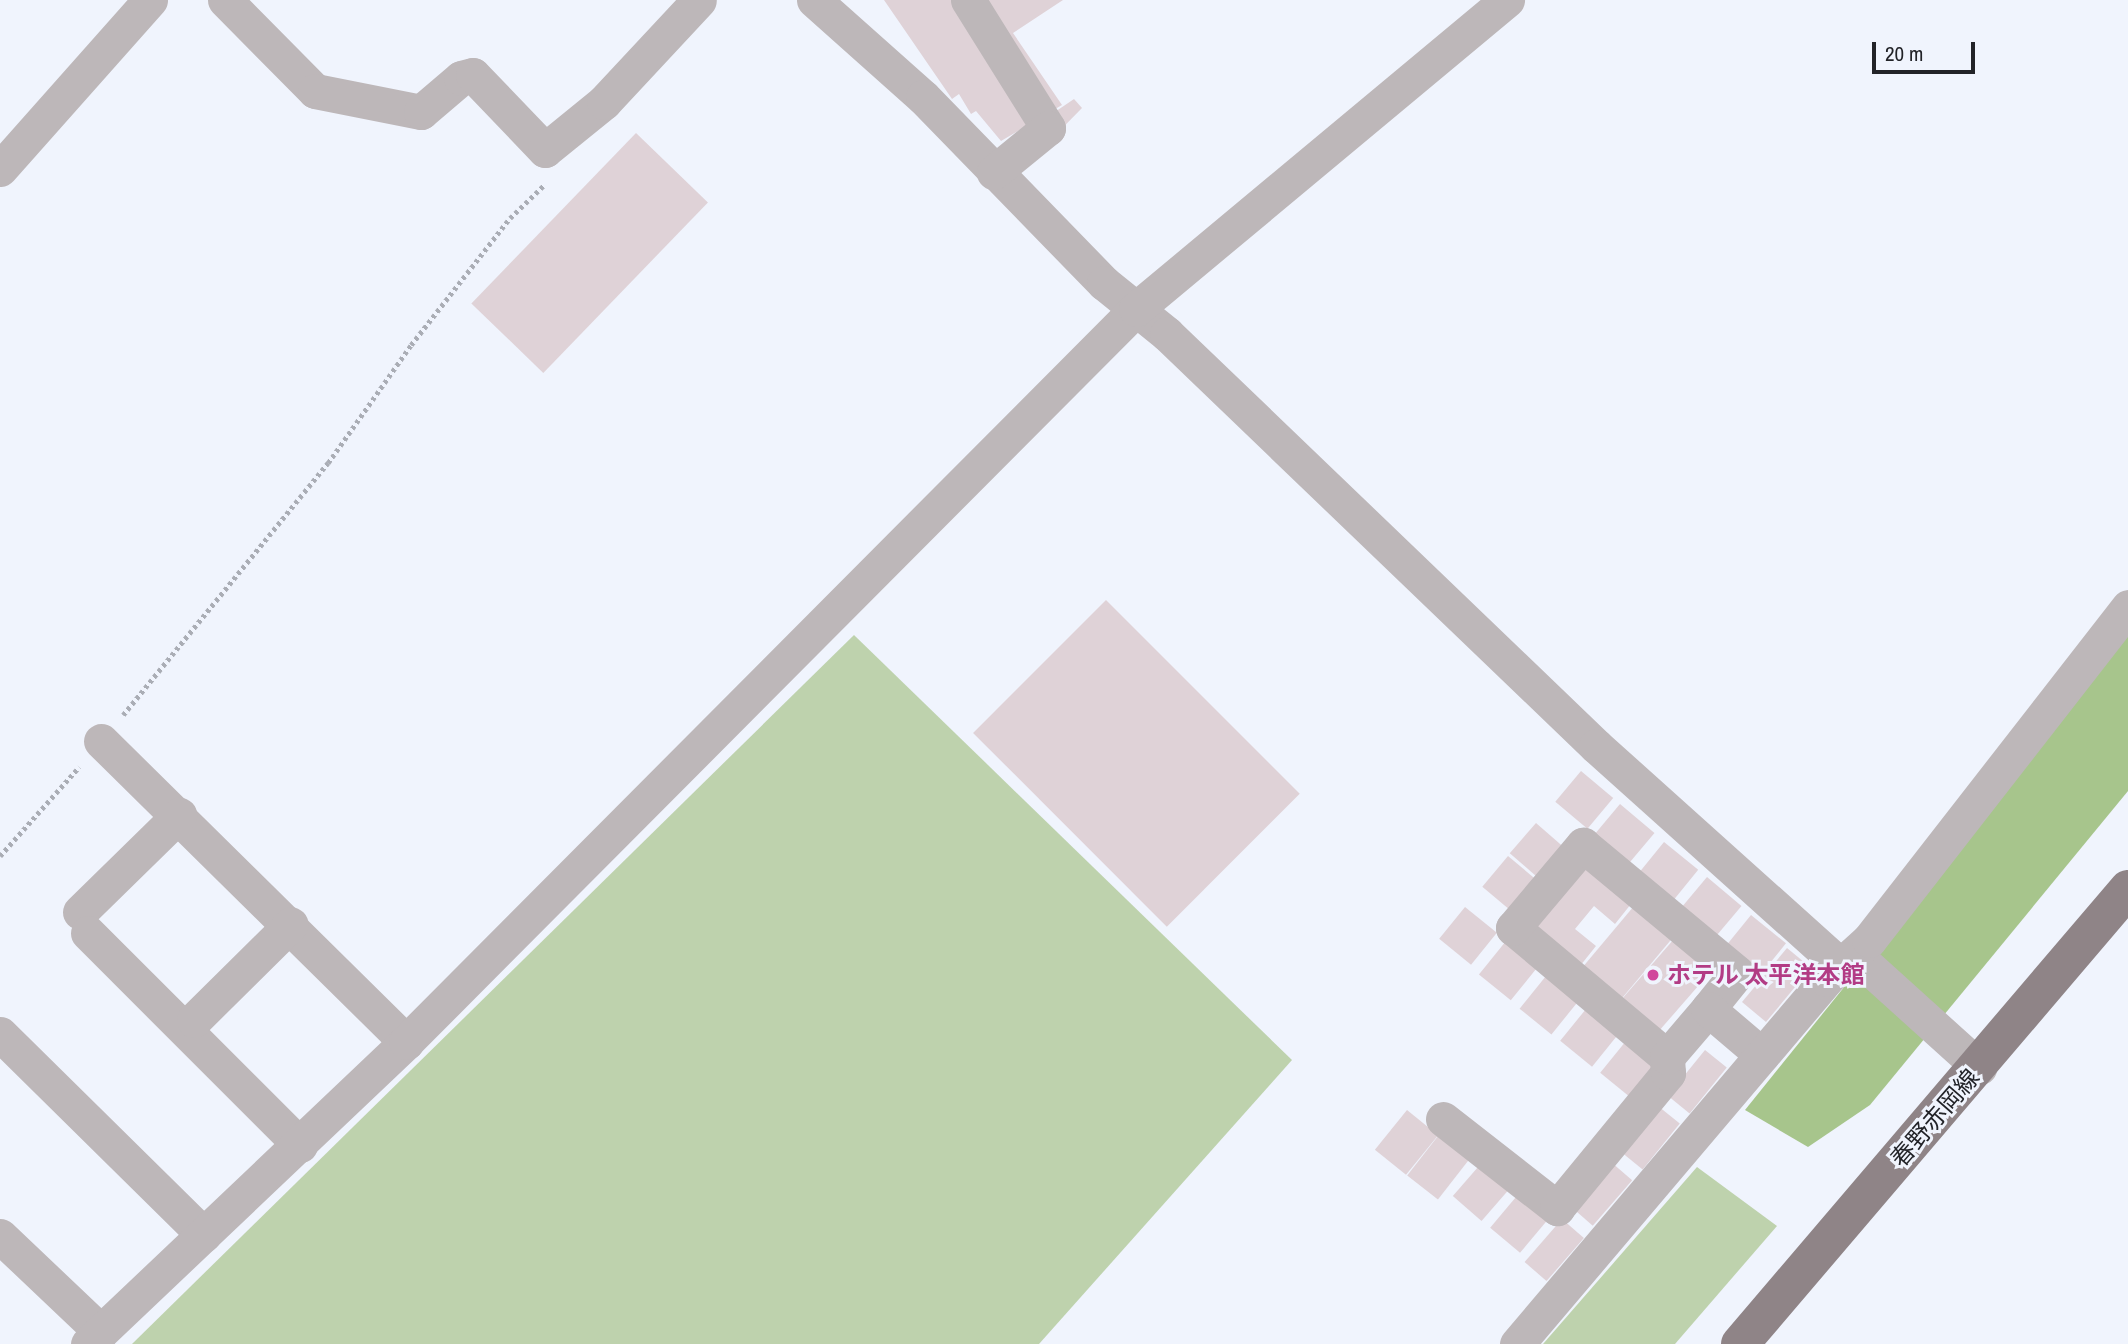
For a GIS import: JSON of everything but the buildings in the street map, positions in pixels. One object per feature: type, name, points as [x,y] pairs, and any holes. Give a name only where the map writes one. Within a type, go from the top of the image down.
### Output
[{"type":"main road","name":"春野赤岡線","points":[[1740,1344],[1979,1067],[2128,889]]},
{"type":"street","points":[[0,169],[150,0]]},
{"type":"street","points":[[225,0],[315,91],[421,112],[461,78],[473,75],[545,150],[604,102],[699,0]]},
{"type":"street","points":[[814,0],[923,97],[1104,284],[1177,343],[1596,746],[1847,960],[1979,1067]]},
{"type":"street","points":[[968,0],[1048,128],[994,173]]},
{"type":"street","points":[[0,1236],[94,1338],[406,1042],[1136,309],[1507,0]]},
{"type":"street","points":[[1517,1344],[1762,1055],[1847,960],[1869,940],[2128,607]]},
{"type":"street","points":[[102,741],[291,924],[406,1042]]},
{"type":"street","points":[[179,815],[84,922],[300,1145]]},
{"type":"street","points":[[1443,1119],[1557,1208],[1668,1073],[1667,1057],[1737,973],[1583,845],[1513,928],[1667,1057]]},
{"type":"street","points":[[194,1020],[291,924]]},
{"type":"street","points":[[1708,1009],[1762,1055]]},
{"type":"street","points":[[0,1034],[204,1235]]},
{"type":"path","points":[[0,856],[102,741],[328,463],[411,345],[510,218],[550,179]]},
{"type":"green space","points":[[854,635],[1292,1060],[1039,1344],[132,1344]]},
{"type":"green space","points":[[2128,635],[2128,791],[1870,1105],[1808,1147],[1745,1110]]},
{"type":"green space","points":[[1697,1167],[1777,1226],[1675,1344],[1543,1344]]},
{"type":"place","name":"ホテル 太平洋本館","points":[[1653,975]]}]
